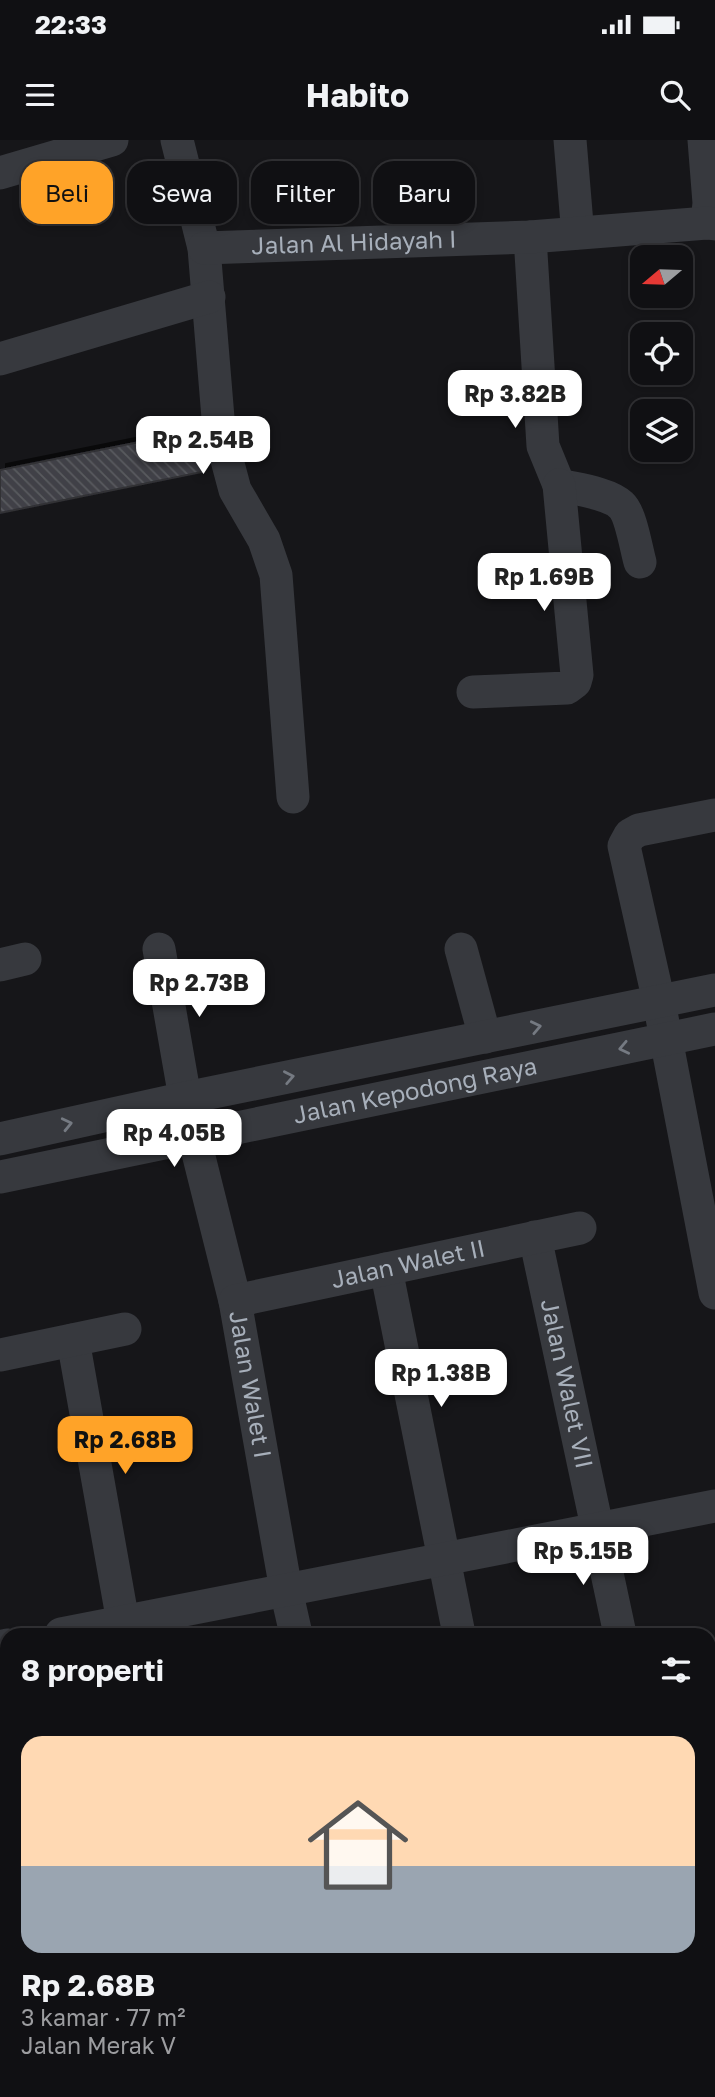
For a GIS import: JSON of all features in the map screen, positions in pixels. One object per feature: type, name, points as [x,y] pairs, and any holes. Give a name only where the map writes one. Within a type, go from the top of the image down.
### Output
[{"type":"street","points":[[0,173],[113,140]]},
{"type":"street","points":[[177,140],[204,248],[219,430],[235,490],[264,540],[276,575],[293,797]]},
{"type":"street","points":[[570,140],[578,224],[576,233]]},
{"type":"street","points":[[704,140],[711,223]]},
{"type":"street","name":"Jalan Al Hidayah I","points":[[204,248],[530,237],[711,223]]},
{"type":"street","points":[[473,692],[567,688],[575,682],[577,675],[559,485],[543,446],[530,237]]},
{"type":"street","points":[[0,359],[209,297]]},
{"type":"street","points":[[559,485],[609,498],[622,505],[628,517],[640,562]]},
{"type":"street","points":[[715,815],[639,830],[626,839],[624,846],[666,1039],[707,1206],[715,1293]]},
{"type":"street","points":[[159,949],[185,1098]]},
{"type":"street","points":[[461,949],[485,1037]]},
{"type":"street","name":"Jalan Kepodong Raya","points":[[0,1139],[185,1098],[715,990]]},
{"type":"street","name":"Jalan Kepodong Raya","points":[[0,1177],[715,1029]]},
{"type":"street","name":"Jalan Walet I","points":[[194,1137],[235,1301],[295,1628]]},
{"type":"street","name":"Jalan Walet II","points":[[235,1301],[580,1228]]},
{"type":"street","name":"Jalan Walet VII","points":[[535,1237],[619,1628]]},
{"type":"street","points":[[386,1269],[458,1628]]},
{"type":"street","points":[[0,1355],[125,1329]]},
{"type":"street","points":[[74,1340],[124,1622]]},
{"type":"street","points":[[92,1628],[715,1506]]},
{"type":"building","points":[[194,431],[202,472],[0,513],[0,470]]}]
